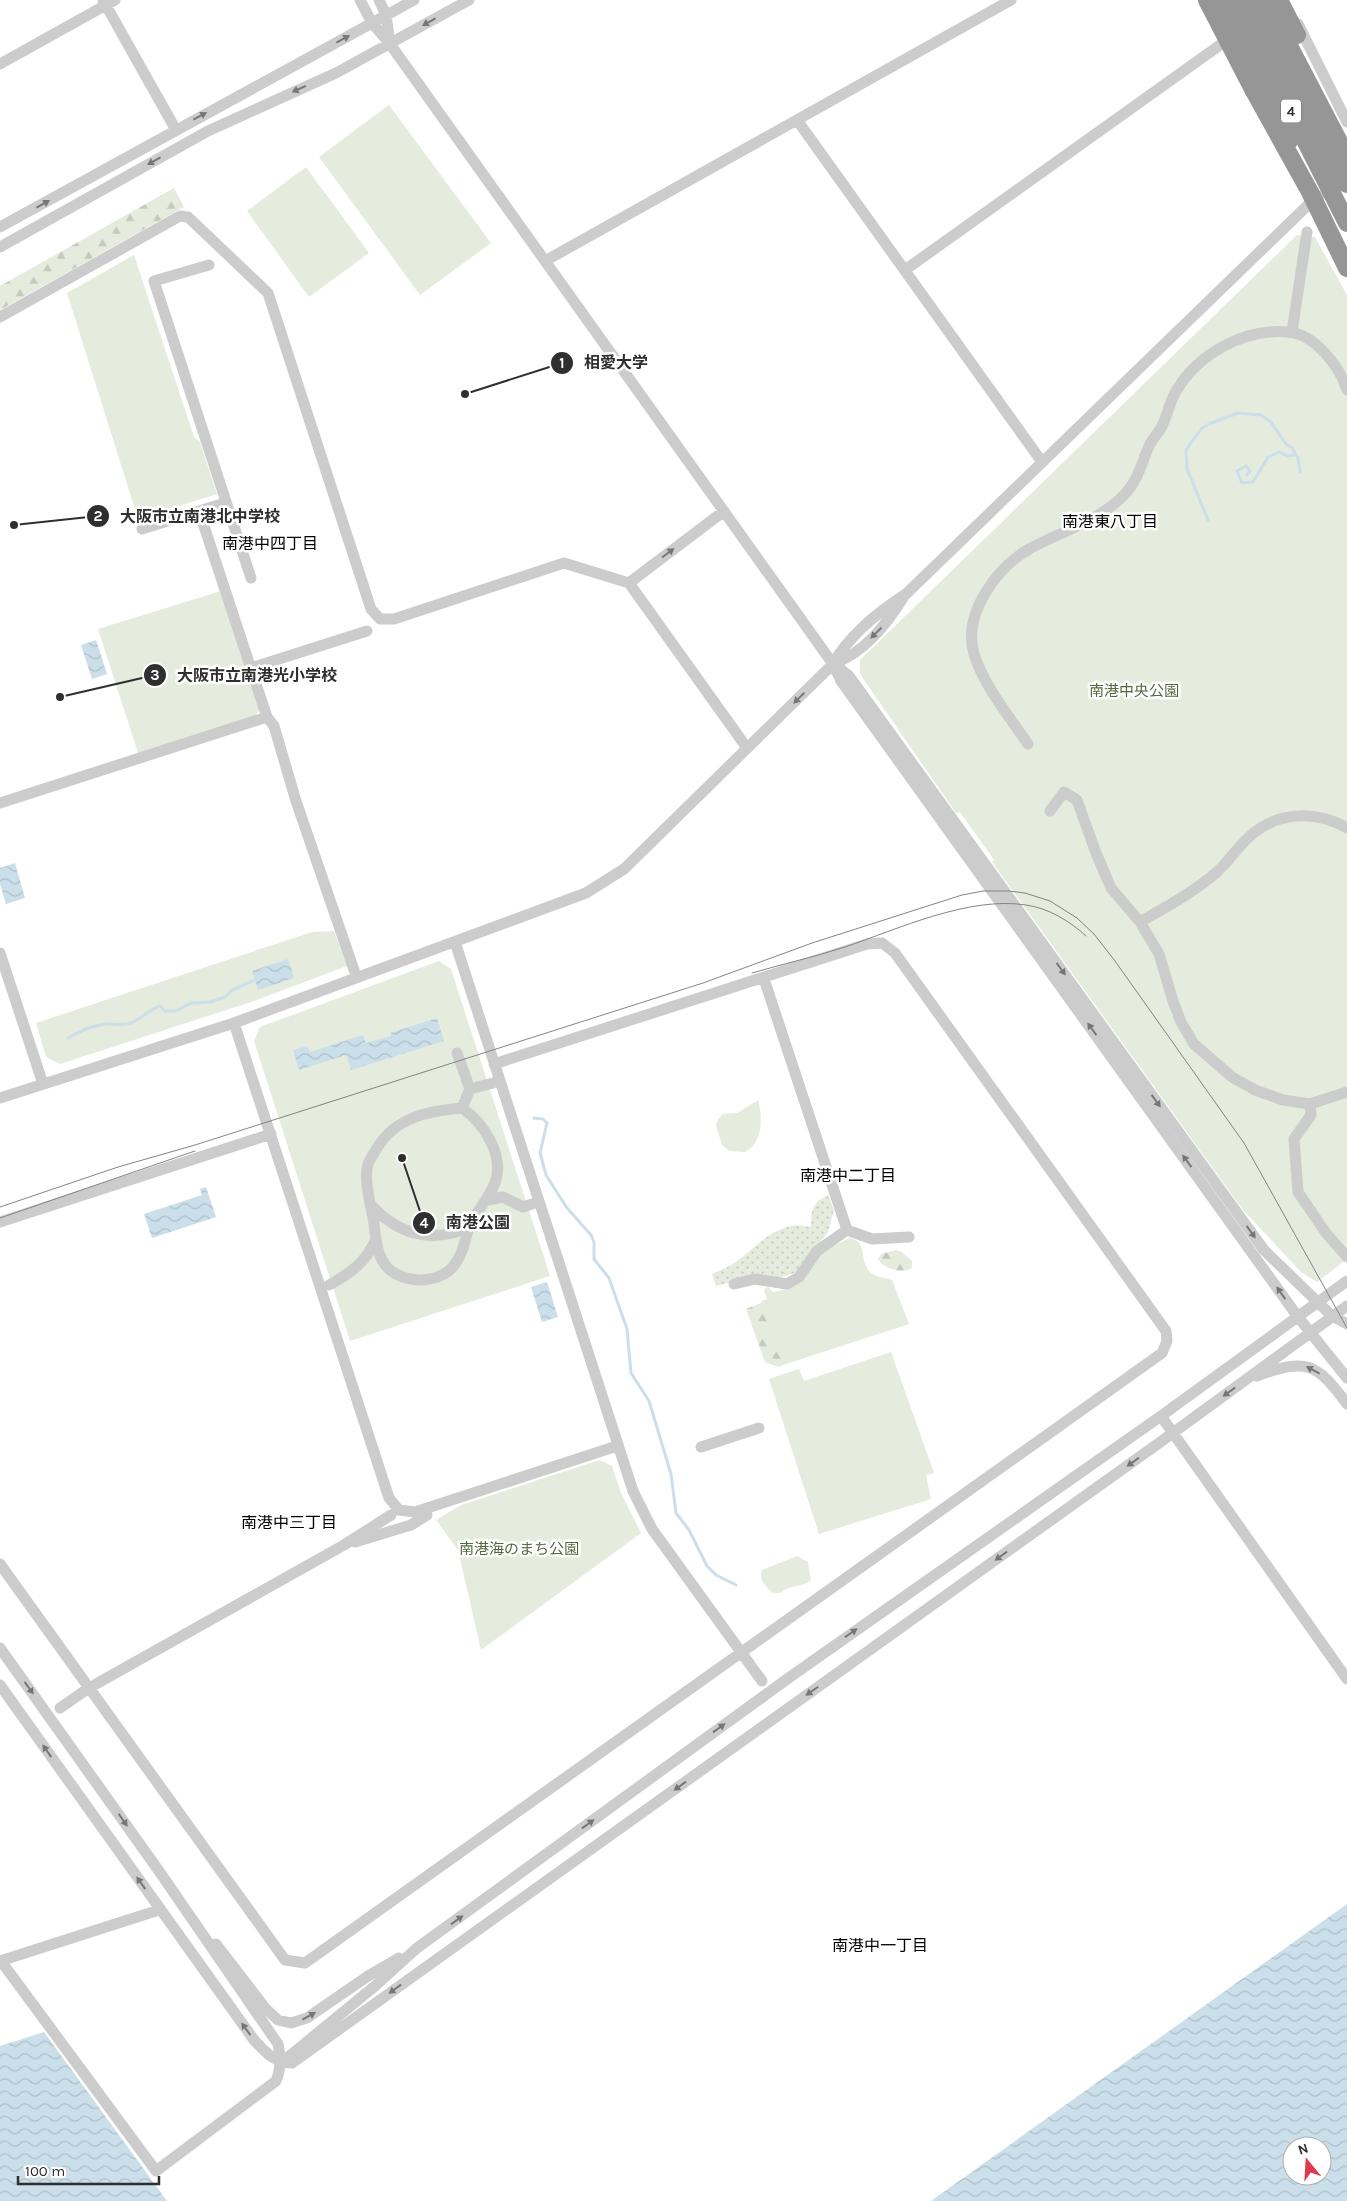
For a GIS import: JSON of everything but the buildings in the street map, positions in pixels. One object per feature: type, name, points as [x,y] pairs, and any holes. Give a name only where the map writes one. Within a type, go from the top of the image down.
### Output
[{"type":"highway","points":[[1207,0],[1344,268]]},
{"type":"highway","points":[[1221,0],[1265,84],[1309,198]]},
{"type":"highway","name":"4","points":[[1234,0],[1347,223]]},
{"type":"highway","points":[[1238,0],[1347,213]]},
{"type":"highway","points":[[1252,0],[1347,184]]},
{"type":"highway","name":"4","points":[[1257,0],[1347,176]]},
{"type":"highway","points":[[1265,0],[1347,156]]},
{"type":"highway","points":[[1279,0],[1347,138]]},
{"type":"street","points":[[360,0],[372,23],[390,44],[724,511],[833,664],[841,681],[1298,1317],[1347,1378]]},
{"type":"street","points":[[378,0],[386,15],[390,44]]},
{"type":"street","points":[[0,227],[414,0]]},
{"type":"street","points":[[0,247],[208,131],[336,73],[469,0]]},
{"type":"street","points":[[545,261],[1011,0]]},
{"type":"street","points":[[1198,0],[1220,45],[1309,198]]},
{"type":"street","points":[[1286,0],[1347,122]]},
{"type":"street","points":[[0,64],[108,2],[176,130]]},
{"type":"street","points":[[905,270],[1220,45]]},
{"type":"street","points":[[797,120],[1042,462]]},
{"type":"street","points":[[0,1098],[234,1023],[455,942],[586,892],[624,869],[833,664],[850,658],[889,620],[906,594],[1309,198],[1347,176]]},
{"type":"street","points":[[0,317],[180,216],[188,217],[268,292],[371,609],[380,619],[394,619],[564,564],[628,582],[747,748]]},
{"type":"street","points":[[1292,332],[1307,232]]},
{"type":"street","points":[[209,265],[154,281],[250,578]]},
{"type":"street","points":[[1028,744],[982,674],[973,652],[973,633],[977,611],[990,583],[1010,561],[1030,548],[1083,525],[1105,513],[1126,492],[1142,468],[1151,442],[1161,430],[1175,393],[1194,368],[1222,347],[1252,334],[1274,331],[1292,332],[1316,344],[1331,358],[1347,390]]},
{"type":"street","points":[[142,528],[225,503]]},
{"type":"street","points":[[199,511],[267,717],[274,726],[296,801],[354,970]]},
{"type":"street","points":[[628,582],[724,511]]},
{"type":"street","points":[[251,668],[367,631]]},
{"type":"street","points":[[833,664],[849,676],[1264,1250],[1332,1316],[1347,1324]]},
{"type":"street","points":[[0,803],[267,717]]},
{"type":"street","points":[[1050,811],[1064,792],[1077,800],[1111,888],[1140,922],[1160,954],[1173,1001],[1181,1022],[1194,1044],[1232,1077],[1255,1090],[1283,1100],[1310,1104],[1347,1092]]},
{"type":"street","points":[[1140,922],[1179,899],[1217,872],[1249,836],[1268,824],[1300,814],[1320,817],[1347,828]]},
{"type":"street","points":[[455,942],[632,1491],[652,1529],[762,1681]]},
{"type":"street","points":[[0,1564],[285,1960],[305,1963],[740,1651],[1162,1353],[1167,1341],[1166,1331],[895,953],[882,943],[867,944],[494,1064]]},
{"type":"street","points":[[0,953],[43,1084]]},
{"type":"street","points":[[766,985],[846,1230]]},
{"type":"street","points":[[234,1023],[389,1498],[399,1510],[415,1512],[617,1446]]},
{"type":"street","points":[[457,1053],[470,1090],[462,1108]]},
{"type":"street","points":[[470,1090],[493,1083]]},
{"type":"street","points":[[1310,1104],[1311,1114],[1294,1139],[1298,1192],[1326,1233],[1347,1257]]},
{"type":"street","points":[[462,1108],[475,1116],[485,1130],[494,1150],[497,1168],[495,1182],[487,1200],[469,1228],[465,1245],[457,1263],[444,1274],[430,1280],[405,1277],[385,1266],[376,1239],[367,1180],[368,1164],[386,1134],[404,1121],[440,1110],[462,1108]]},
{"type":"street","points":[[0,1222],[271,1134]]},
{"type":"street","points":[[495,1182],[504,1197],[523,1207],[532,1204]]},
{"type":"street","points":[[487,1200],[504,1197]]},
{"type":"street","points":[[372,1206],[386,1221],[398,1228],[419,1234],[451,1235],[469,1228]]},
{"type":"street","points":[[846,1230],[872,1239],[909,1237]]},
{"type":"street","points":[[734,1284],[755,1279],[788,1284],[799,1277],[817,1251],[846,1230]]},
{"type":"street","points":[[329,1285],[360,1265],[370,1252],[376,1239]]},
{"type":"street","points":[[159,1871],[266,2009],[278,2020],[291,2023],[307,2018],[368,1976],[417,1948],[790,1676],[1161,1416],[1347,1281]]},
{"type":"street","points":[[0,1685],[159,1910],[254,2040],[267,2054],[281,2063],[292,2063],[302,2058],[1347,1306]]},
{"type":"street","points":[[1246,1380],[1286,1366],[1300,1365],[1311,1368],[1326,1378],[1347,1404]]},
{"type":"street","points":[[1161,1416],[1347,1679]]},
{"type":"street","points":[[700,1447],[759,1428]]},
{"type":"street","points":[[60,1708],[91,1687],[344,1545],[391,1516]]},
{"type":"street","points":[[344,1545],[411,1525],[427,1516]]},
{"type":"street","points":[[0,1648],[159,1871],[278,2044],[281,2063],[276,2082],[156,2170],[1,1961],[159,1910]]},
{"type":"street","points":[[281,2063],[376,1986],[417,1948]]},
{"type":"green space","points":[[389,105],[491,243],[420,295],[319,157]]},
{"type":"green space","points":[[306,167],[369,253],[309,297],[247,211]]},
{"type":"green space","points":[[174,188],[184,207],[0,310],[0,286]]},
{"type":"green space","name":"南港中央公園","points":[[1297,235],[1315,237],[1347,295],[1347,1259],[1317,1282],[1301,1272],[1243,1210],[992,862],[994,860],[960,812],[956,813],[860,674],[860,660]]},
{"type":"green space","points":[[134,255],[194,437],[200,442],[217,494],[138,519],[67,293]]},
{"type":"green space","points":[[221,591],[260,709],[253,720],[139,756],[98,629]]},
{"type":"green space","points":[[334,931],[347,966],[254,1001],[60,1064],[46,1057],[36,1023],[312,932]]},
{"type":"green space","points":[[439,961],[451,969],[550,1276],[350,1341],[254,1041],[260,1027]]},
{"type":"green space","points":[[758,1100],[761,1122],[755,1142],[745,1152],[729,1151],[722,1145],[716,1125],[718,1119],[723,1114],[737,1113]]},
{"type":"green space","points":[[828,1195],[834,1210],[828,1232],[797,1272],[780,1278],[759,1275],[716,1286],[712,1274],[734,1263],[770,1235],[788,1227],[809,1227],[814,1207]]},
{"type":"green space","points":[[849,1238],[859,1243],[867,1268],[872,1274],[892,1280],[909,1324],[783,1365],[761,1301],[767,1299],[764,1290],[768,1287],[773,1292],[787,1289],[824,1251]]},
{"type":"green space","points":[[896,1250],[902,1252],[912,1261],[912,1268],[903,1271],[894,1270],[881,1263],[878,1259],[881,1254]]},
{"type":"green space","points":[[761,1303],[768,1310],[830,1348],[778,1367],[765,1362],[746,1309]]},
{"type":"green space","points":[[891,1352],[934,1473],[926,1475],[931,1499],[819,1534],[769,1379],[799,1369],[804,1381]]},
{"type":"green space","name":"南港海のまち公園","points":[[600,1460],[612,1466],[621,1493],[641,1533],[481,1650],[458,1550],[436,1520],[461,1505]]},
{"type":"green space","points":[[797,1556],[808,1562],[811,1580],[804,1584],[787,1588],[780,1593],[773,1593],[762,1580],[762,1570]]},
{"type":"water","points":[[96,640],[107,674],[92,679],[81,645]]},
{"type":"water","points":[[15,863],[25,898],[6,904],[0,884],[0,868]]},
{"type":"water","points":[[288,959],[294,978],[258,990],[252,971]]},
{"type":"water","points":[[437,1018],[444,1041],[351,1070],[346,1055],[299,1070],[293,1050],[307,1046],[310,1052],[363,1035],[366,1043],[391,1036],[390,1033]]},
{"type":"water","points":[[206,1187],[216,1217],[152,1238],[144,1214],[202,1195],[200,1189]]},
{"type":"water","points":[[547,1282],[558,1317],[542,1322],[531,1287]]},
{"type":"water","points":[[1347,1904],[1347,2201],[931,2201]]},
{"type":"water","points":[[44,2032],[167,2201],[0,2201],[0,2046]]},
{"type":"waterway","points":[[1208,520],[1187,469],[1186,450],[1201,429],[1209,424],[1238,413],[1261,415],[1271,422],[1286,444],[1292,448],[1298,458],[1300,472]]},
{"type":"waterway","points":[[1247,475],[1250,471],[1246,466],[1237,471],[1242,483],[1253,482],[1268,457],[1279,452],[1287,456],[1295,455]]},
{"type":"waterway","points":[[68,1038],[86,1029],[100,1025],[123,1025],[130,1023],[160,1006],[165,1011],[176,1011],[191,1003],[210,1002],[225,997],[232,990],[255,980]]},
{"type":"waterway","points":[[534,1118],[543,1119],[547,1123],[540,1153],[546,1175],[567,1208],[591,1235],[594,1242],[594,1259],[609,1278],[627,1329],[631,1373],[649,1401],[671,1474],[676,1513],[689,1530],[707,1566],[716,1575],[736,1585]]},
{"type":"tram line","points":[[0,1207],[118,1167],[195,1145],[703,983],[812,943],[962,895],[983,891],[1009,891],[1025,893],[1050,901],[1077,918],[1094,934],[1115,961],[1244,1143],[1347,1328]]},
{"type":"tram line","points":[[752,973],[845,947],[934,916],[981,905],[1004,903],[1042,909],[1073,925],[1086,936]]},
{"type":"tram line","points":[[0,1218],[195,1151]]},
{"type":"place","name":"相愛大学","points":[[465,394]]},
{"type":"place","name":"大阪市立南港北中学校","points":[[14,525]]},
{"type":"place","name":"大阪市立南港光小学校","points":[[60,697]]},
{"type":"place","name":"南港公園","points":[[402,1158]]},
{"type":"district","name":"南港東八丁目","points":[[1110,521]]},
{"type":"district","name":"南港中四丁目","points":[[270,543]]},
{"type":"district","name":"南港中二丁目","points":[[848,1175]]},
{"type":"district","name":"南港中三丁目","points":[[289,1522]]},
{"type":"district","name":"南港中一丁目","points":[[880,1945]]}]
